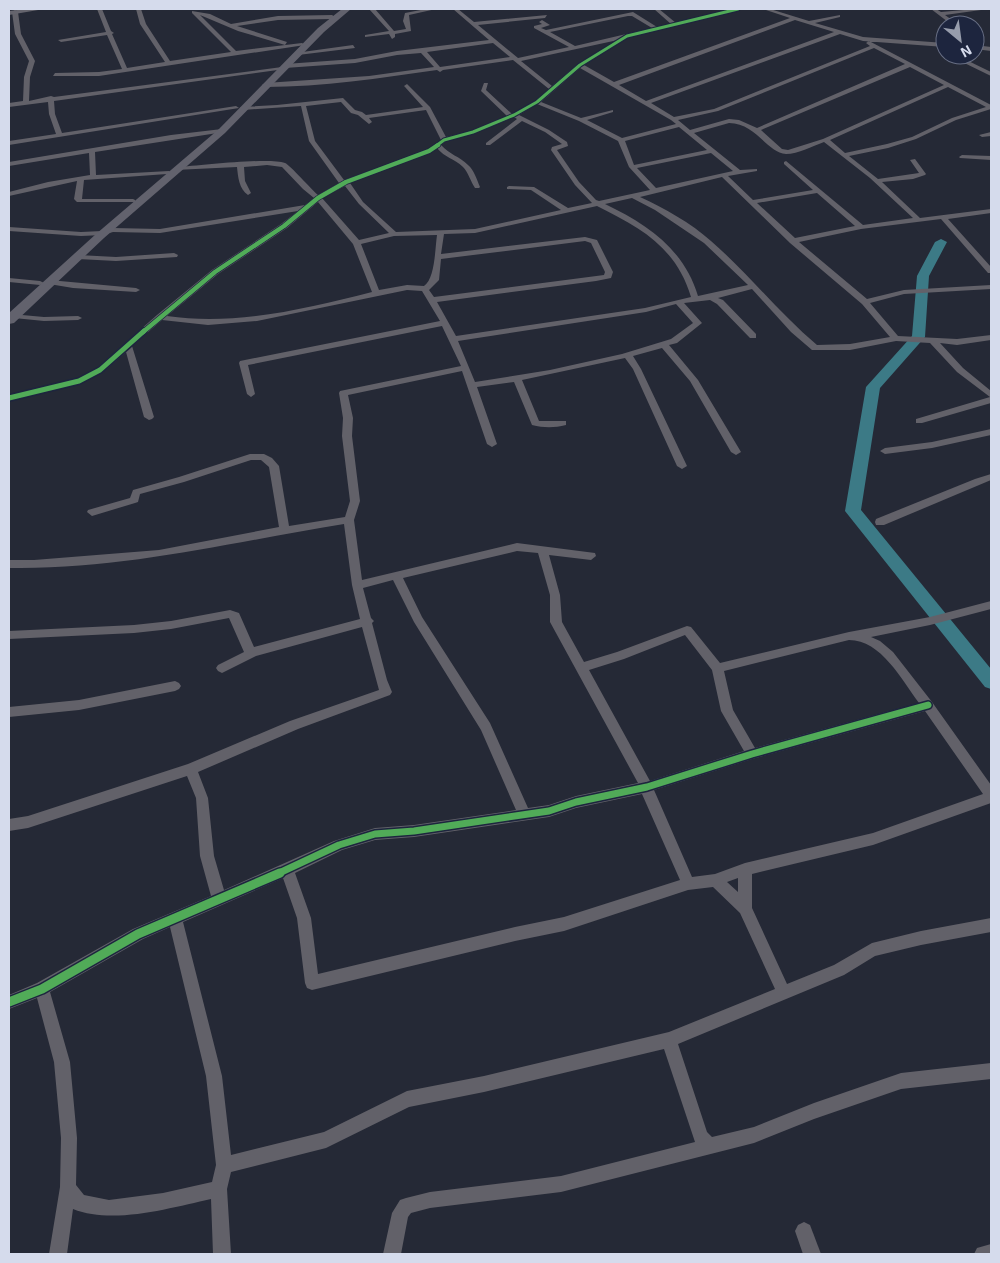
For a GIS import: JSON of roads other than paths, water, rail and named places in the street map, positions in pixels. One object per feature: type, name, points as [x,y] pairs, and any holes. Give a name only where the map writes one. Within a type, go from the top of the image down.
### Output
[{"type":"main road","points":[[10,316],[40,283],[218,131],[343,9]]},
{"type":"main road","points":[[300,49],[347,9]]},
{"type":"main road","points":[[240,108],[281,68]]},
{"type":"main road","points":[[10,316],[52,282],[133,201],[172,170]]},
{"type":"street","points":[[11,12],[24,9]]},
{"type":"street","points":[[11,12],[41,9]]},
{"type":"street","points":[[99,9],[105,25],[111,33],[125,70]]},
{"type":"street","points":[[138,9],[143,24],[168,63]]},
{"type":"street","points":[[188,9],[208,15],[229,26],[254,35],[313,52],[333,63]]},
{"type":"street","points":[[372,9],[392,35]]},
{"type":"street","points":[[368,36],[392,35],[409,30],[406,21],[407,14],[433,9]]},
{"type":"street","points":[[455,9],[551,88]]},
{"type":"street","points":[[656,9],[674,24]]},
{"type":"street","points":[[265,85],[368,78],[515,59],[575,48],[738,9]]},
{"type":"street","points":[[765,9],[863,39],[935,44]]},
{"type":"street","points":[[932,9],[940,14],[978,10]]},
{"type":"street","points":[[11,12],[18,34],[32,61],[27,77],[26,102]]},
{"type":"street","points":[[195,12],[234,52]]},
{"type":"street","points":[[545,32],[628,14],[633,14],[655,28]]},
{"type":"street","points":[[474,24],[545,16]]},
{"type":"street","points":[[811,22],[838,16]]},
{"type":"street","points":[[535,17],[547,25],[536,27],[575,48]]},
{"type":"street","points":[[229,26],[278,18],[332,18]]},
{"type":"street","points":[[612,85],[796,18]]},
{"type":"street","points":[[646,103],[839,32]]},
{"type":"street","points":[[61,40],[111,33]]},
{"type":"street","points":[[9,398],[79,382],[100,370],[160,317],[216,272],[284,226],[318,198],[344,183],[429,151],[441,142],[473,132],[512,116],[537,102],[580,65],[627,36]]},
{"type":"street","points":[[863,39],[991,107]]},
{"type":"street","points":[[9,105],[493,41]]},
{"type":"street","points":[[55,76],[99,74],[289,44]]},
{"type":"street","points":[[931,44],[935,46]]},
{"type":"street","points":[[673,119],[716,110],[874,46]]},
{"type":"street","points":[[313,52],[353,47]]},
{"type":"street","points":[[423,51],[424,55],[440,70]]},
{"type":"street","points":[[757,130],[911,64]]},
{"type":"street","points":[[580,65],[673,119],[738,172]]},
{"type":"street","points":[[972,65],[991,74]]},
{"type":"street","points":[[486,84],[483,86],[483,90],[512,116],[522,118],[565,143],[566,145],[554,148],[554,150],[578,183],[598,204],[652,234],[669,248],[689,281],[696,298]]},
{"type":"street","points":[[690,132],[729,121],[743,123],[757,130],[780,151],[784,152],[825,140],[948,85]]},
{"type":"street","points":[[407,86],[428,108],[446,155],[458,160],[466,168],[477,187]]},
{"type":"street","points":[[51,98],[52,114],[59,134]]},
{"type":"street","points":[[9,143],[240,108],[343,100],[353,112],[360,113],[367,120],[428,108]]},
{"type":"street","points":[[537,102],[581,120],[621,140],[681,125]]},
{"type":"street","points":[[303,104],[312,141],[361,203],[394,234]]},
{"type":"street","points":[[844,155],[888,146],[914,138],[954,119],[991,107]]},
{"type":"street","points":[[581,120],[611,110]]},
{"type":"street","points":[[488,144],[522,118]]},
{"type":"street","points":[[9,164],[218,131]]},
{"type":"street","points":[[982,135],[991,134]]},
{"type":"street","points":[[621,140],[632,167],[656,191]]},
{"type":"street","points":[[825,140],[877,181],[917,218]]},
{"type":"street","points":[[92,150],[93,177]]},
{"type":"street","points":[[632,167],[712,151]]},
{"type":"street","points":[[962,157],[991,158]]},
{"type":"street","points":[[877,181],[923,174],[913,160]]},
{"type":"street","points":[[9,194],[42,185],[131,172],[278,163],[284,165],[305,188],[318,198],[357,243],[376,293]]},
{"type":"street","points":[[786,163],[861,226]]},
{"type":"street","points":[[240,165],[242,181],[248,193]]},
{"type":"street","points":[[357,243],[394,234],[474,231],[722,175],[755,170]]},
{"type":"street","points":[[722,175],[792,241],[865,302],[896,338]]},
{"type":"street","points":[[81,179],[79,201],[133,201]]},
{"type":"street","points":[[509,188],[532,188],[568,210]]},
{"type":"street","points":[[752,202],[818,191]]},
{"type":"street","points":[[633,196],[658,208],[707,241],[754,286],[794,330],[815,348],[850,347],[896,338],[957,342],[991,337]]},
{"type":"street","points":[[9,229],[82,234],[114,230],[160,231],[308,206]]},
{"type":"street","points":[[792,241],[861,226],[917,218],[991,211]]},
{"type":"street","points":[[942,216],[951,228],[990,266]]},
{"type":"street","points":[[160,317],[172,320],[225,322],[252,320],[376,293],[412,287],[424,289],[432,286],[435,282],[441,233]]},
{"type":"street","points":[[432,300],[596,279],[608,276],[610,272],[594,242],[586,238],[437,257]]},
{"type":"street","points":[[78,257],[116,259],[174,256]]},
{"type":"street","points":[[9,280],[40,283]]},
{"type":"street","points":[[52,282],[73,286],[136,290]]},
{"type":"street","points":[[455,340],[646,310],[678,301],[711,297],[754,286]]},
{"type":"street","points":[[865,302],[914,291],[932,292],[991,287]]},
{"type":"street","points":[[424,289],[455,340],[465,368],[474,385],[492,444]]},
{"type":"street","points":[[711,297],[720,302],[753,336]]},
{"type":"street","points":[[474,385],[517,379],[628,356],[674,341],[677,336],[698,325],[678,301]]},
{"type":"street","points":[[10,316],[44,319],[78,318]]},
{"type":"street","points":[[251,394],[243,363],[292,351],[377,338],[444,323]]},
{"type":"street","points":[[933,341],[967,376],[991,395]]},
{"type":"street","points":[[128,345],[149,417]]},
{"type":"street","points":[[664,345],[694,380],[736,452]]},
{"type":"street","points":[[628,356],[637,369],[682,466]]},
{"type":"street","points":[[9,825],[28,822],[191,769],[294,725],[386,692],[381,680],[358,585],[349,520],[356,501],[350,471],[347,436],[348,418],[343,393],[465,368]]},
{"type":"street","points":[[517,379],[535,423],[544,425],[563,423]]},
{"type":"street","points":[[919,421],[991,400]]},
{"type":"street","points":[[884,451],[932,445],[991,432]]},
{"type":"street","points":[[92,512],[134,500],[136,492],[142,490],[181,480],[250,457],[262,456],[270,459],[274,466],[285,530]]},
{"type":"street","points":[[880,522],[991,477]]},
{"type":"street","points":[[9,564],[34,564],[160,554],[349,520]]},
{"type":"street","points":[[358,585],[518,547],[591,556]]},
{"type":"street","points":[[542,550],[555,595],[556,622],[583,667],[647,787],[688,884]]},
{"type":"street","points":[[396,577],[418,619],[486,726],[524,813]]},
{"type":"street","points":[[717,668],[930,621],[991,604]]},
{"type":"street","points":[[9,635],[143,628],[230,614],[235,616],[248,649],[253,652]]},
{"type":"street","points":[[222,668],[253,652],[368,620]]},
{"type":"street","points":[[583,667],[620,656],[687,630],[717,668],[727,711],[752,754]]},
{"type":"street","points":[[287,870],[304,918],[312,983],[564,924],[688,884],[715,880],[744,869],[873,839],[991,796],[928,705],[889,655],[876,644],[856,636]]},
{"type":"street","points":[[9,712],[79,705],[175,686]]},
{"type":"street","points":[[9,1002],[42,989],[138,934],[287,870],[339,845],[375,834],[414,831],[524,813],[549,811],[576,802],[647,787],[752,754],[928,705]]},
{"type":"street","points":[[191,769],[202,798],[207,856],[219,900]]},
{"type":"street","points":[[744,869],[745,908]]},
{"type":"street","points":[[715,880],[745,908],[784,994]]},
{"type":"street","points":[[175,919],[214,1076],[224,1165],[219,1189],[222,1254]]},
{"type":"street","points":[[224,1165],[326,1140],[407,1099],[484,1084],[670,1040],[736,1011],[784,994],[839,970],[872,950],[991,925]]},
{"type":"street","points":[[42,989],[62,1062],[69,1138],[68,1187],[58,1254]]},
{"type":"street","points":[[670,1040],[700,1135],[703,1141],[710,1145]]},
{"type":"street","points":[[392,1254],[400,1214],[406,1206],[430,1200],[561,1184],[754,1135],[814,1111],[901,1081],[991,1070]]},
{"type":"street","points":[[68,1187],[79,1203],[109,1208],[163,1201],[219,1189]]},
{"type":"street","points":[[804,1231],[812,1254]]},
{"type":"street","points":[[983,1254],[991,1253]]},
{"type":"waterway","points":[[941,242],[923,276],[918,337],[873,387],[853,511],[991,682]]}]
